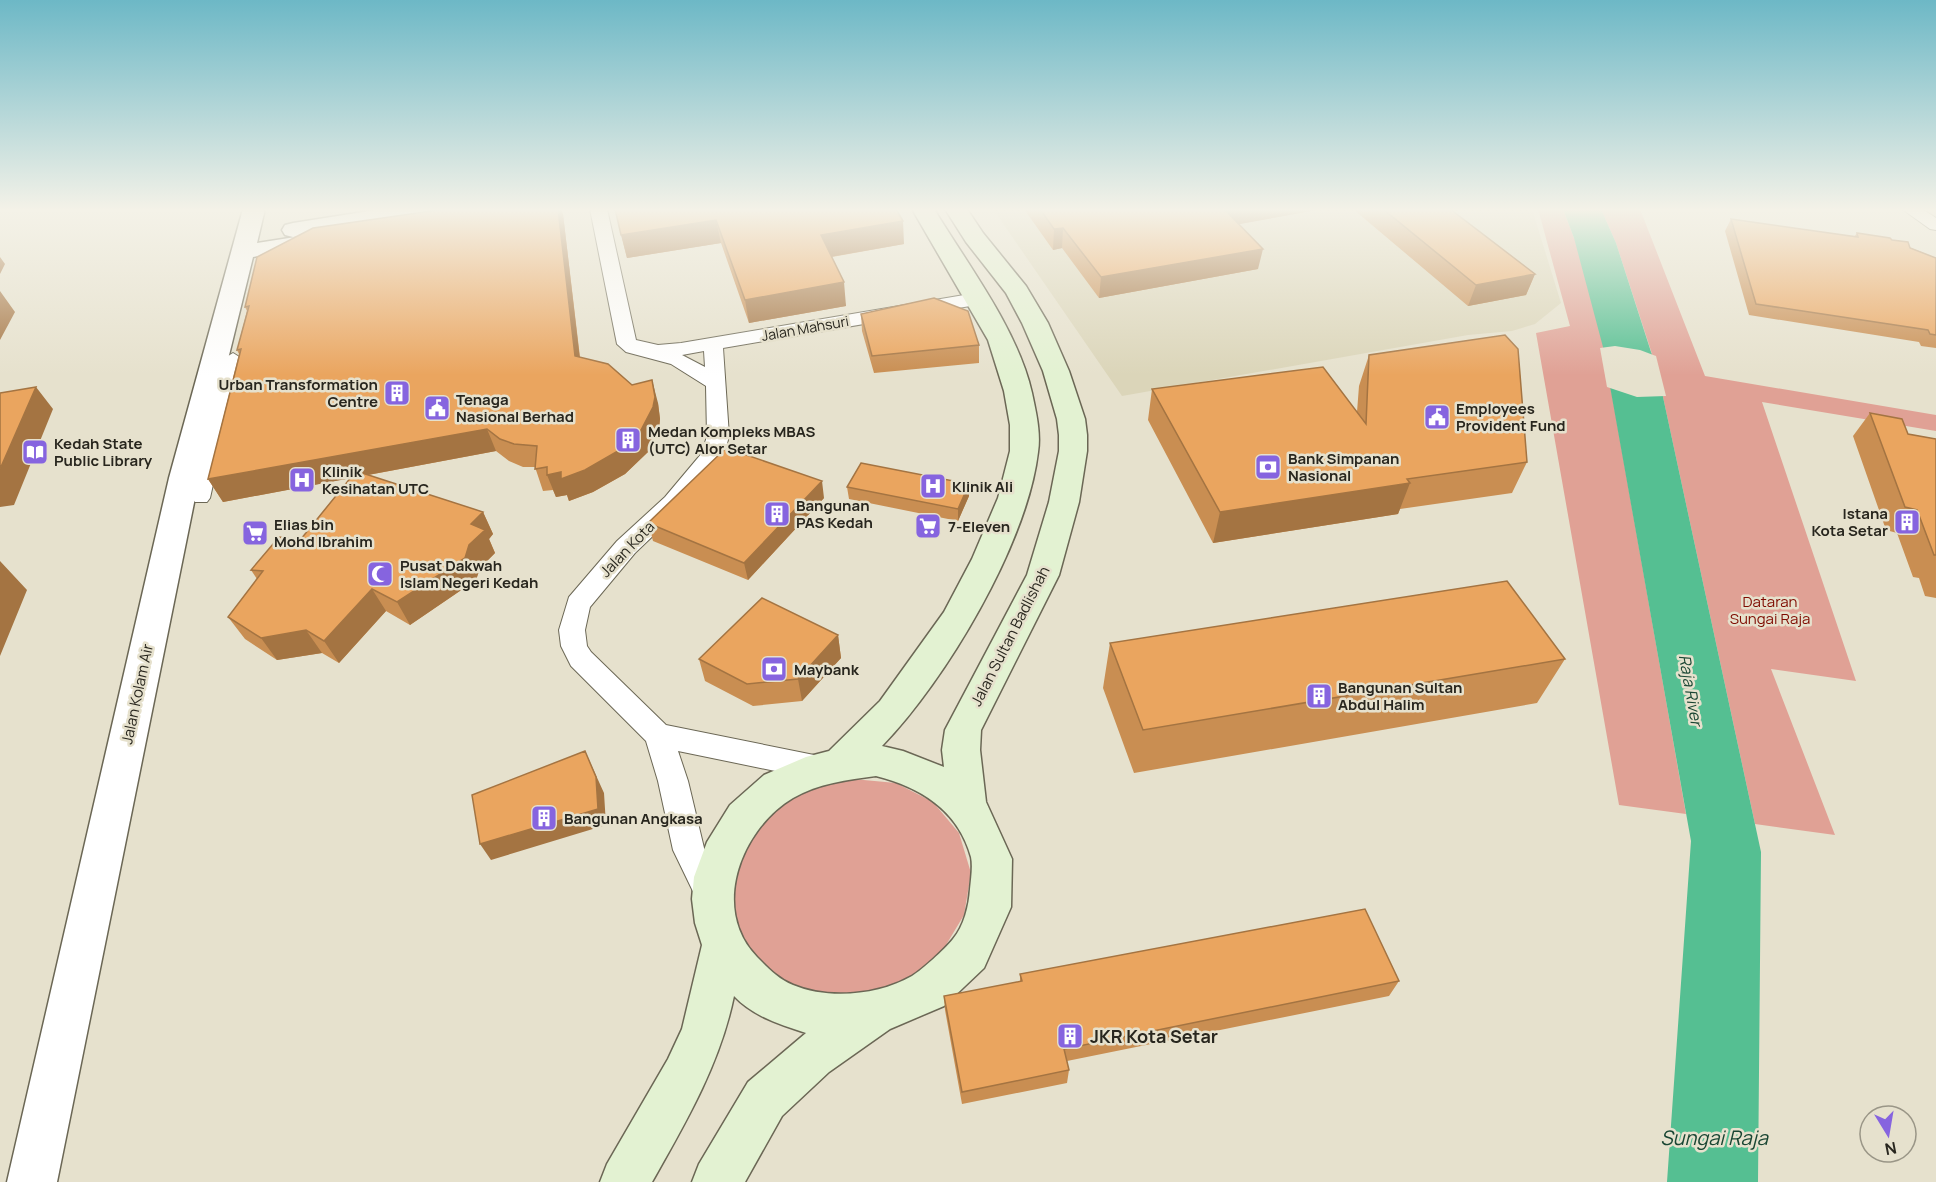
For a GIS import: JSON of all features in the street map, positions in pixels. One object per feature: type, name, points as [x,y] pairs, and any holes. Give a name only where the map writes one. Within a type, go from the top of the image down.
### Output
[{"type":"main road","points":[[830,766],[893,711],[957,620],[988,559],[1013,498],[1024,451],[1024,425],[1018,391],[1001,340],[955,264]]},
{"type":"main road","name":"Jalan Sultan Badlishah","points":[[967,807],[961,750],[963,730],[1043,575],[1064,502],[1073,451],[1071,419],[1056,371],[1035,323],[1017,291],[996,264]]},
{"type":"main road","points":[[717,1182],[765,1099],[813,1056],[875,1012],[928,991],[969,954],[990,907],[992,859],[975,817],[938,782],[903,767],[876,760],[830,766],[778,787],[744,817],[721,855],[715,877],[713,899],[716,923],[724,945],[738,968],[752,982],[783,1004],[812,1013],[843,1016],[875,1012]]},
{"type":"main road","points":[[625,1182],[685,1076],[705,1031],[724,945]]},
{"type":"street","name":"Jalan Kolam Air","points":[[32,1182],[184,478],[240,264]]},
{"type":"street","points":[[609,264],[625,342],[633,348],[678,360],[699,370],[716,383]]},
{"type":"street","name":"Jalan Mahsuri","points":[[633,348],[669,351],[976,299]]},
{"type":"street","name":"Jalan Kota","points":[[713,343],[718,436],[713,455],[673,503],[626,547],[578,604],[572,630],[574,646],[581,659],[658,735],[673,781],[689,850],[713,899]]},
{"type":"street","points":[[201,498],[233,358]]},
{"type":"street","points":[[658,735],[830,766]]},
{"type":"shaded area","points":[[1031,264],[1549,264],[1561,303],[1535,324],[1512,331],[1468,335],[1122,396]]},
{"type":"green space","name":"Dataran Sungai Raja","points":[[1553,264],[1592,264],[1652,354],[1623,264],[1661,264],[1705,376],[1936,415],[1936,431],[1762,402],[1856,681],[1771,669],[1835,835],[1755,824],[1663,397],[1611,389],[1686,814],[1619,805],[1536,333],[1570,326]]},
{"type":"green space","points":[[853,779],[896,783],[933,802],[959,833],[971,873],[964,915],[940,955],[900,984],[850,997],[800,990],[761,966],[737,929],[731,886],[744,845],[772,811],[810,788]]},
{"type":"water","name":"Sungai Raja","points":[[1581,264],[1623,264],[1652,355],[1761,852],[1758,1182],[1667,1182],[1691,841],[1603,347]]},
{"type":"pier","points":[[1615,346],[1640,350],[1656,356],[1666,396],[1637,397],[1607,387],[1600,348]]},
{"type":"building","points":[[255,264],[564,264],[575,356],[608,364],[632,385],[652,380],[655,397],[653,407],[641,430],[618,451],[585,470],[561,479],[561,472],[547,475],[547,467],[535,469],[537,446],[514,444],[500,439],[487,429],[208,479],[241,349],[237,350],[249,306],[245,307]]},
{"type":"building","points":[[732,264],[835,264],[844,282],[745,300]]},
{"type":"building","points":[[1091,264],[1175,264],[1101,277]]},
{"type":"building","points":[[1450,264],[1522,264],[1535,274],[1476,285]]},
{"type":"building","points":[[1744,264],[1936,264],[1936,335],[1930,334],[1928,330],[1756,304]]},
{"type":"building","points":[[934,298],[968,311],[979,345],[872,356],[861,314]]},
{"type":"building","points":[[1505,335],[1518,349],[1527,462],[1407,479],[1410,483],[1220,512],[1152,389],[1323,367],[1366,424],[1369,355]]},
{"type":"building","points":[[36,387],[0,469],[0,393]]},
{"type":"building","points":[[1870,413],[1902,419],[1908,434],[1936,439],[1936,555],[1934,555],[1917,510],[1905,507]]},
{"type":"building","points":[[726,448],[822,481],[744,563],[648,523]]},
{"type":"building","points":[[861,463],[969,484],[958,509],[847,487]]},
{"type":"building","name":"Pusat Dakwah Islam Negeri Kedah","points":[[356,471],[483,512],[471,524],[485,530],[469,545],[465,558],[397,602],[372,589],[324,641],[306,630],[261,638],[228,617],[263,571],[251,570],[279,537],[301,539]]},
{"type":"building","points":[[1507,581],[1565,659],[1143,730],[1110,643]]},
{"type":"building","points":[[762,598],[838,635],[798,679],[747,684],[699,659]]},
{"type":"building","name":"Bangunan Angkasa","points":[[585,751],[596,777],[598,809],[480,844],[472,795]]},
{"type":"building","name":"JKR Kota Setar","points":[[1365,909],[1399,981],[1064,1049],[1069,1070],[962,1092],[944,996],[1022,981],[1020,974]]},
{"type":"place","name":"Urban Transformation Centre","points":[[397,393]]},
{"type":"place","name":"Tenaga Nasional Berhad","points":[[437,408]]},
{"type":"place","name":"Employees Provident Fund","points":[[1437,417]]},
{"type":"place","name":"Medan Kompleks MBAS (UTC) Alor Setar","points":[[628,440]]},
{"type":"place","name":"Kedah State Public Library","points":[[35,452]]},
{"type":"place","name":"Bank Simpanan Nasional","points":[[1268,467]]},
{"type":"place","name":"Klinik Kesihatan UTC","points":[[302,480]]},
{"type":"place","name":"Klinik Ali","points":[[933,486]]},
{"type":"place","name":"Bangunan PAS Kedah","points":[[777,514]]},
{"type":"place","name":"Istana Kota Setar","points":[[1907,522]]},
{"type":"place","name":"7-Eleven","points":[[928,526]]},
{"type":"place","name":"Elias bin Mohd Ibrahim","points":[[255,533]]},
{"type":"place","name":"Pusat Dakwah Islam Negeri Kedah","points":[[380,574]]},
{"type":"place","name":"Maybank","points":[[774,669]]},
{"type":"place","name":"Bangunan Sultan Abdul Halim","points":[[1319,696]]},
{"type":"place","name":"Bangunan Angkasa","points":[[544,818]]},
{"type":"place","name":"JKR Kota Setar","points":[[1070,1036]]},
{"type":"water label","name":"Raja River","points":[[1691,690]]}]
